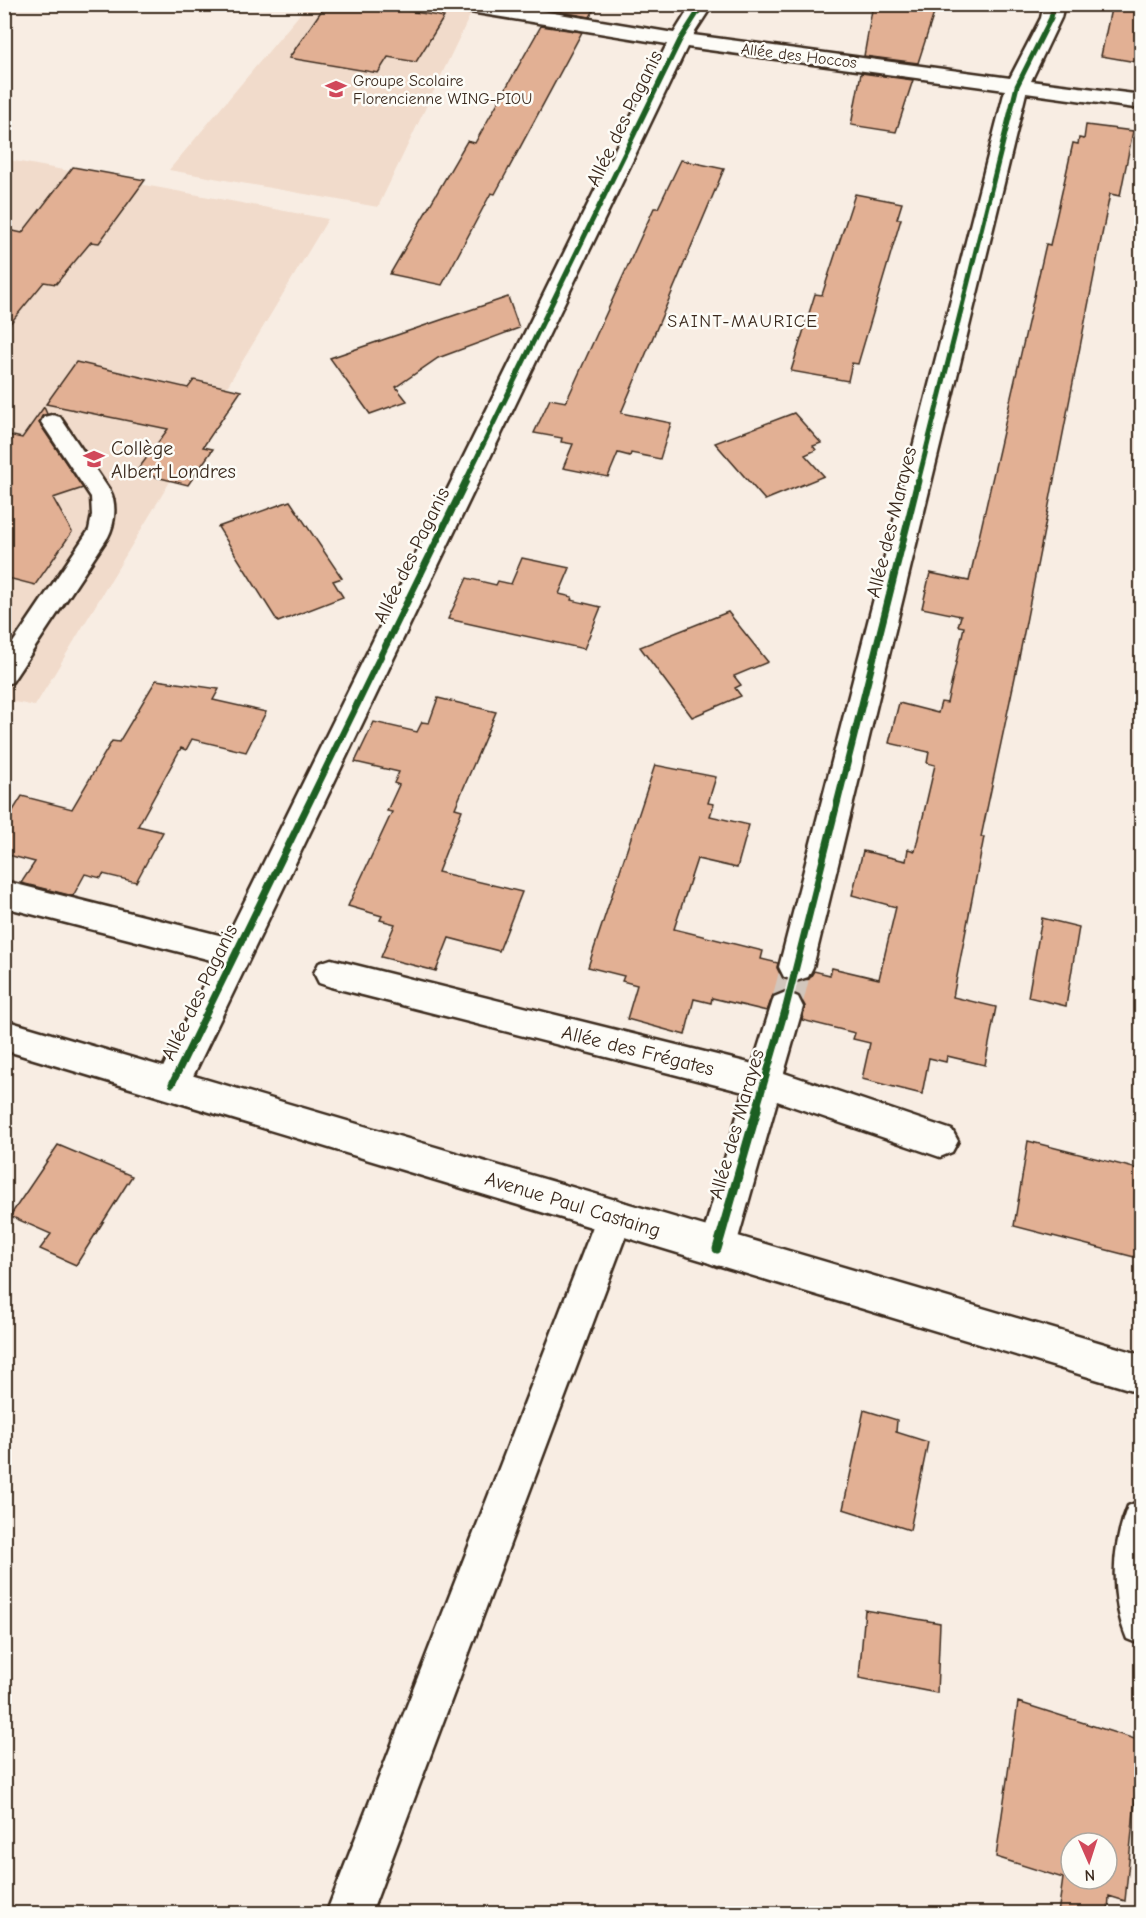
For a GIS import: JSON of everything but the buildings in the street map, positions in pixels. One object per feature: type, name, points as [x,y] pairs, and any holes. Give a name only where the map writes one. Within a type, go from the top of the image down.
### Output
[{"type":"street","name":"Allée des Hoccos","points":[[458,4],[680,40],[1142,102]]},
{"type":"street","name":"Allée des Paganis","points":[[172,1084],[680,40],[703,4]]},
{"type":"street","points":[[1030,4],[1053,11]]},
{"type":"street","name":"Allée des Marayes","points":[[796,967],[1017,86],[1053,11]]},
{"type":"street","points":[[4,894],[236,953]]},
{"type":"street","name":"Allée des Frégates","points":[[331,973],[765,1082],[940,1141]]},
{"type":"street","name":"Allée des Marayes","points":[[717,1249],[786,1007]]},
{"type":"street","name":"Avenue Paul Castaing","points":[[4,1035],[1142,1374]]},
{"type":"street","points":[[348,1914],[615,1216]]},
{"type":"street","points":[[1142,1520],[1134,1575],[1142,1624]]},
{"type":"lane","points":[[4,676],[100,531],[103,515],[102,496],[52,423]]},
{"type":"shaded area","name":"Groupe Scolaire Florencienne WING-PIOU","points":[[292,5],[475,5],[378,207],[169,170],[305,8]]},
{"type":"shaded area","name":"Collège Albert Londres","points":[[4,159],[328,219],[35,706],[5,700]]},
{"type":"tunnel","points":[[786,1007],[796,967]]},
{"type":"cycle path","points":[[172,1084],[680,40],[703,4]]},
{"type":"cycle path","points":[[717,1249],[786,1007],[1017,86],[1051,18],[1054,4]]},
{"type":"place","name":"Groupe Scolaire Florencienne WING-PIOU","points":[[336,89]]},
{"type":"place","name":"Collège Albert Londres","points":[[94,459]]},
{"type":"district","name":"SAINT-MAURICE","points":[[743,321]]}]
